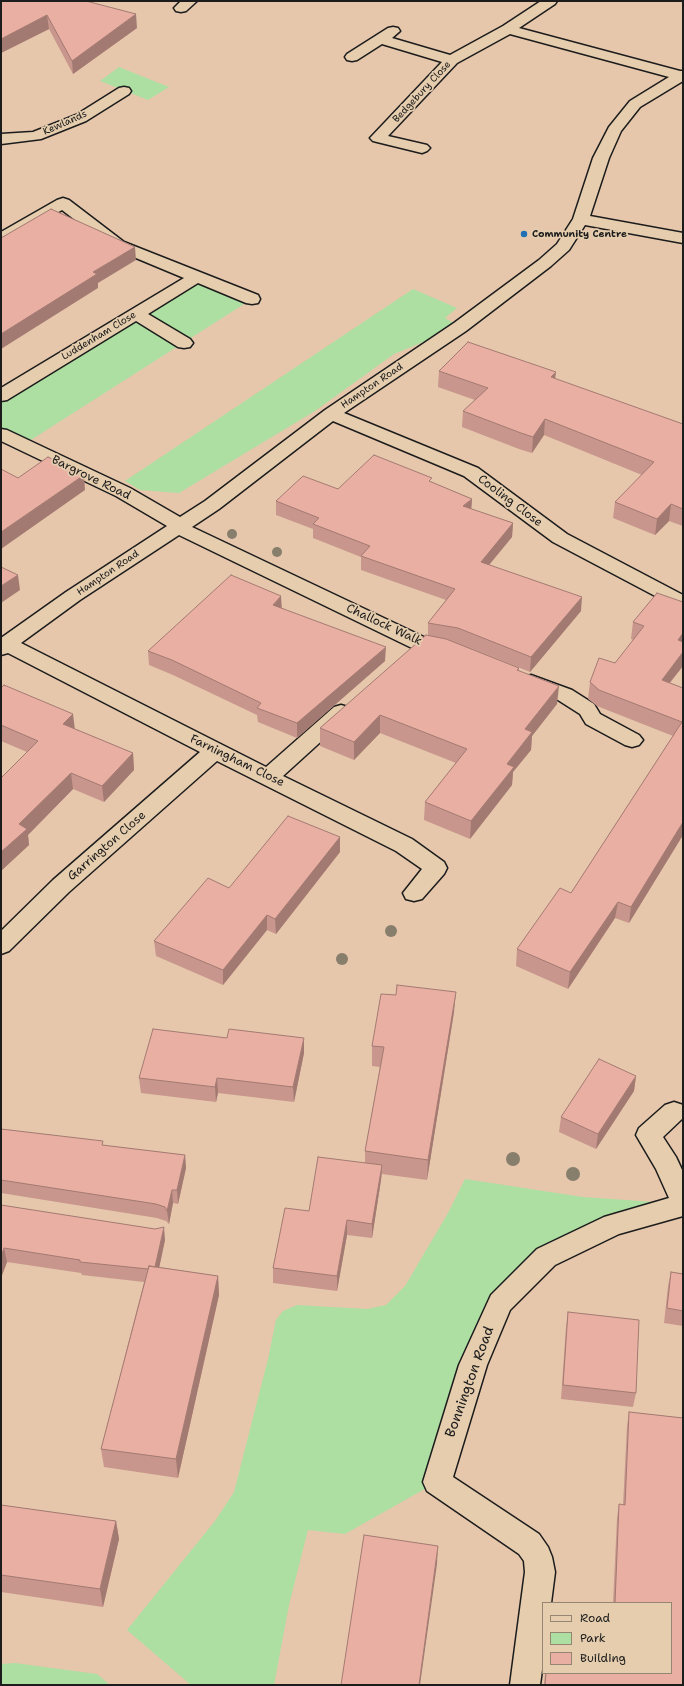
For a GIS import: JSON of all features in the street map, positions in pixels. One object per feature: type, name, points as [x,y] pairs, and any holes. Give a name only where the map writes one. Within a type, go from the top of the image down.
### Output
[{"type":"street","name":"Bedgebury Close","points":[[422,148],[378,138],[452,60],[508,29],[550,1]]},
{"type":"street","points":[[508,29],[682,76]]},
{"type":"street","points":[[352,57],[394,30]]},
{"type":"street","points":[[381,39],[452,60]]},
{"type":"street","name":"Hampton Road","points":[[4,646],[73,596],[212,505],[331,414],[499,299],[563,247],[581,219],[601,158],[614,130],[635,104],[682,76]]},
{"type":"street","name":"Kewlands","points":[[1,139],[36,136],[81,118],[124,90]]},
{"type":"street","points":[[1,239],[63,203],[118,245],[252,299]]},
{"type":"street","points":[[581,219],[683,238]]},
{"type":"street","name":"Luddenham Close","points":[[1,396],[197,277]]},
{"type":"street","points":[[136,314],[184,343]]},
{"type":"street","name":"Cooling Close","points":[[331,414],[471,472],[560,538],[683,603]]},
{"type":"street","name":"Bargrove Road","points":[[1,434],[123,492],[179,526]]},
{"type":"street","name":"Challock Walk","points":[[179,526],[421,644],[450,649],[464,654]]},
{"type":"street","points":[[403,658],[421,644]]},
{"type":"street","name":"Farningham Close","points":[[4,646],[404,845],[436,868],[414,893]]},
{"type":"street","points":[[511,673],[565,695],[587,709],[593,719],[632,740]]},
{"type":"street","points":[[269,777],[356,699]]},
{"type":"street","name":"Garrington Close","points":[[1,945],[61,886],[215,751]]},
{"type":"street","points":[[674,1112],[648,1135],[667,1164],[683,1201]]},
{"type":"street","name":"Bonnington Road","points":[[525,1685],[540,1572],[538,1557],[529,1544],[437,1482],[473,1365],[500,1303],[546,1256],[613,1225],[683,1205]]},
{"type":"green space","points":[[119,67],[169,87],[148,100],[100,81]]},
{"type":"green space","points":[[197,277],[252,299],[23,445],[1,434],[1,396]]},
{"type":"green space","points":[[413,289],[457,308],[445,318],[460,327],[394,354],[315,411],[179,493],[140,490],[125,481]]},
{"type":"green space","points":[[465,1179],[583,1197],[683,1204],[613,1225],[500,1303],[437,1482],[345,1534],[308,1530],[289,1605],[274,1685],[191,1685],[127,1630],[215,1521],[234,1492],[268,1359],[276,1320],[283,1311],[297,1305],[367,1309],[386,1305],[405,1286],[448,1213]]},
{"type":"green space","points":[[15,1663],[97,1674],[110,1685],[1,1685],[1,1664]]},
{"type":"building","points":[[1,1],[86,1],[136,14],[72,61],[47,15],[1,39]]},
{"type":"building","points":[[51,209],[135,247],[93,272],[97,274],[1,334],[1,238]]},
{"type":"building","points":[[468,342],[556,372],[551,377],[683,424],[683,509],[671,504],[657,519],[615,502],[654,462],[545,419],[533,437],[463,411],[488,388],[439,371]]},
{"type":"building","points":[[374,455],[432,478],[429,481],[472,499],[463,506],[513,523],[481,562],[582,597],[531,657],[458,628],[428,623],[455,589],[361,556],[370,546],[313,524],[319,518],[276,501],[303,476],[338,489]]},
{"type":"building","points":[[48,457],[84,475],[1,532],[1,469],[18,478]]},
{"type":"building","points":[[1,567],[18,575],[1,586]]},
{"type":"building","points":[[231,575],[281,596],[273,605],[386,647],[297,723],[257,708],[261,703],[172,660],[148,651]]},
{"type":"building","points":[[657,593],[683,602],[683,633],[678,640],[683,642],[683,652],[662,680],[683,688],[683,822],[631,907],[618,902],[570,972],[517,949],[560,888],[571,893],[682,722],[599,690],[590,682],[599,658],[615,663],[644,626],[633,622]]},
{"type":"building","points":[[426,635],[446,639],[519,668],[517,670],[559,686],[525,729],[532,732],[507,764],[514,767],[471,821],[425,802],[467,749],[380,715],[354,742],[320,728]]},
{"type":"building","points":[[4,685],[73,714],[63,724],[133,753],[102,786],[71,773],[19,824],[27,829],[1,852],[1,778],[38,741],[1,725],[1,688]]},
{"type":"building","points":[[288,816],[340,837],[275,919],[267,915],[223,970],[154,941],[208,878],[229,888]]},
{"type":"building","points":[[397,985],[456,992],[428,1160],[365,1151],[384,1047],[372,1046],[381,994],[396,995]]},
{"type":"building","points":[[153,1029],[227,1038],[229,1029],[304,1038],[293,1087],[217,1078],[215,1087],[139,1078]]},
{"type":"building","points":[[599,1059],[636,1076],[598,1134],[561,1117]]},
{"type":"building","points":[[1,1129],[103,1141],[102,1145],[185,1155],[177,1190],[172,1190],[167,1211],[165,1207],[156,1204],[1,1180]]},
{"type":"building","points":[[318,1157],[382,1165],[372,1224],[347,1220],[337,1276],[273,1268],[285,1208],[309,1211]]},
{"type":"building","points":[[1,1205],[155,1229],[164,1227],[155,1267],[149,1266],[148,1269],[80,1262],[80,1260],[4,1248],[1,1257]]},
{"type":"building","points":[[149,1266],[218,1276],[176,1459],[101,1449]]},
{"type":"building","points":[[671,1272],[683,1274],[683,1311],[667,1308]]},
{"type":"building","points":[[568,1312],[639,1320],[636,1393],[563,1385]]},
{"type":"building","points":[[629,1412],[683,1418],[683,1685],[545,1685],[546,1674],[672,1674],[672,1602],[615,1602],[619,1504],[625,1505]]},
{"type":"building","points":[[1,1505],[116,1521],[100,1589],[1,1575]]},
{"type":"building","points":[[364,1535],[438,1546],[419,1685],[341,1685]]},
{"type":"place","name":"Community Centre","points":[[524,234]]}]
